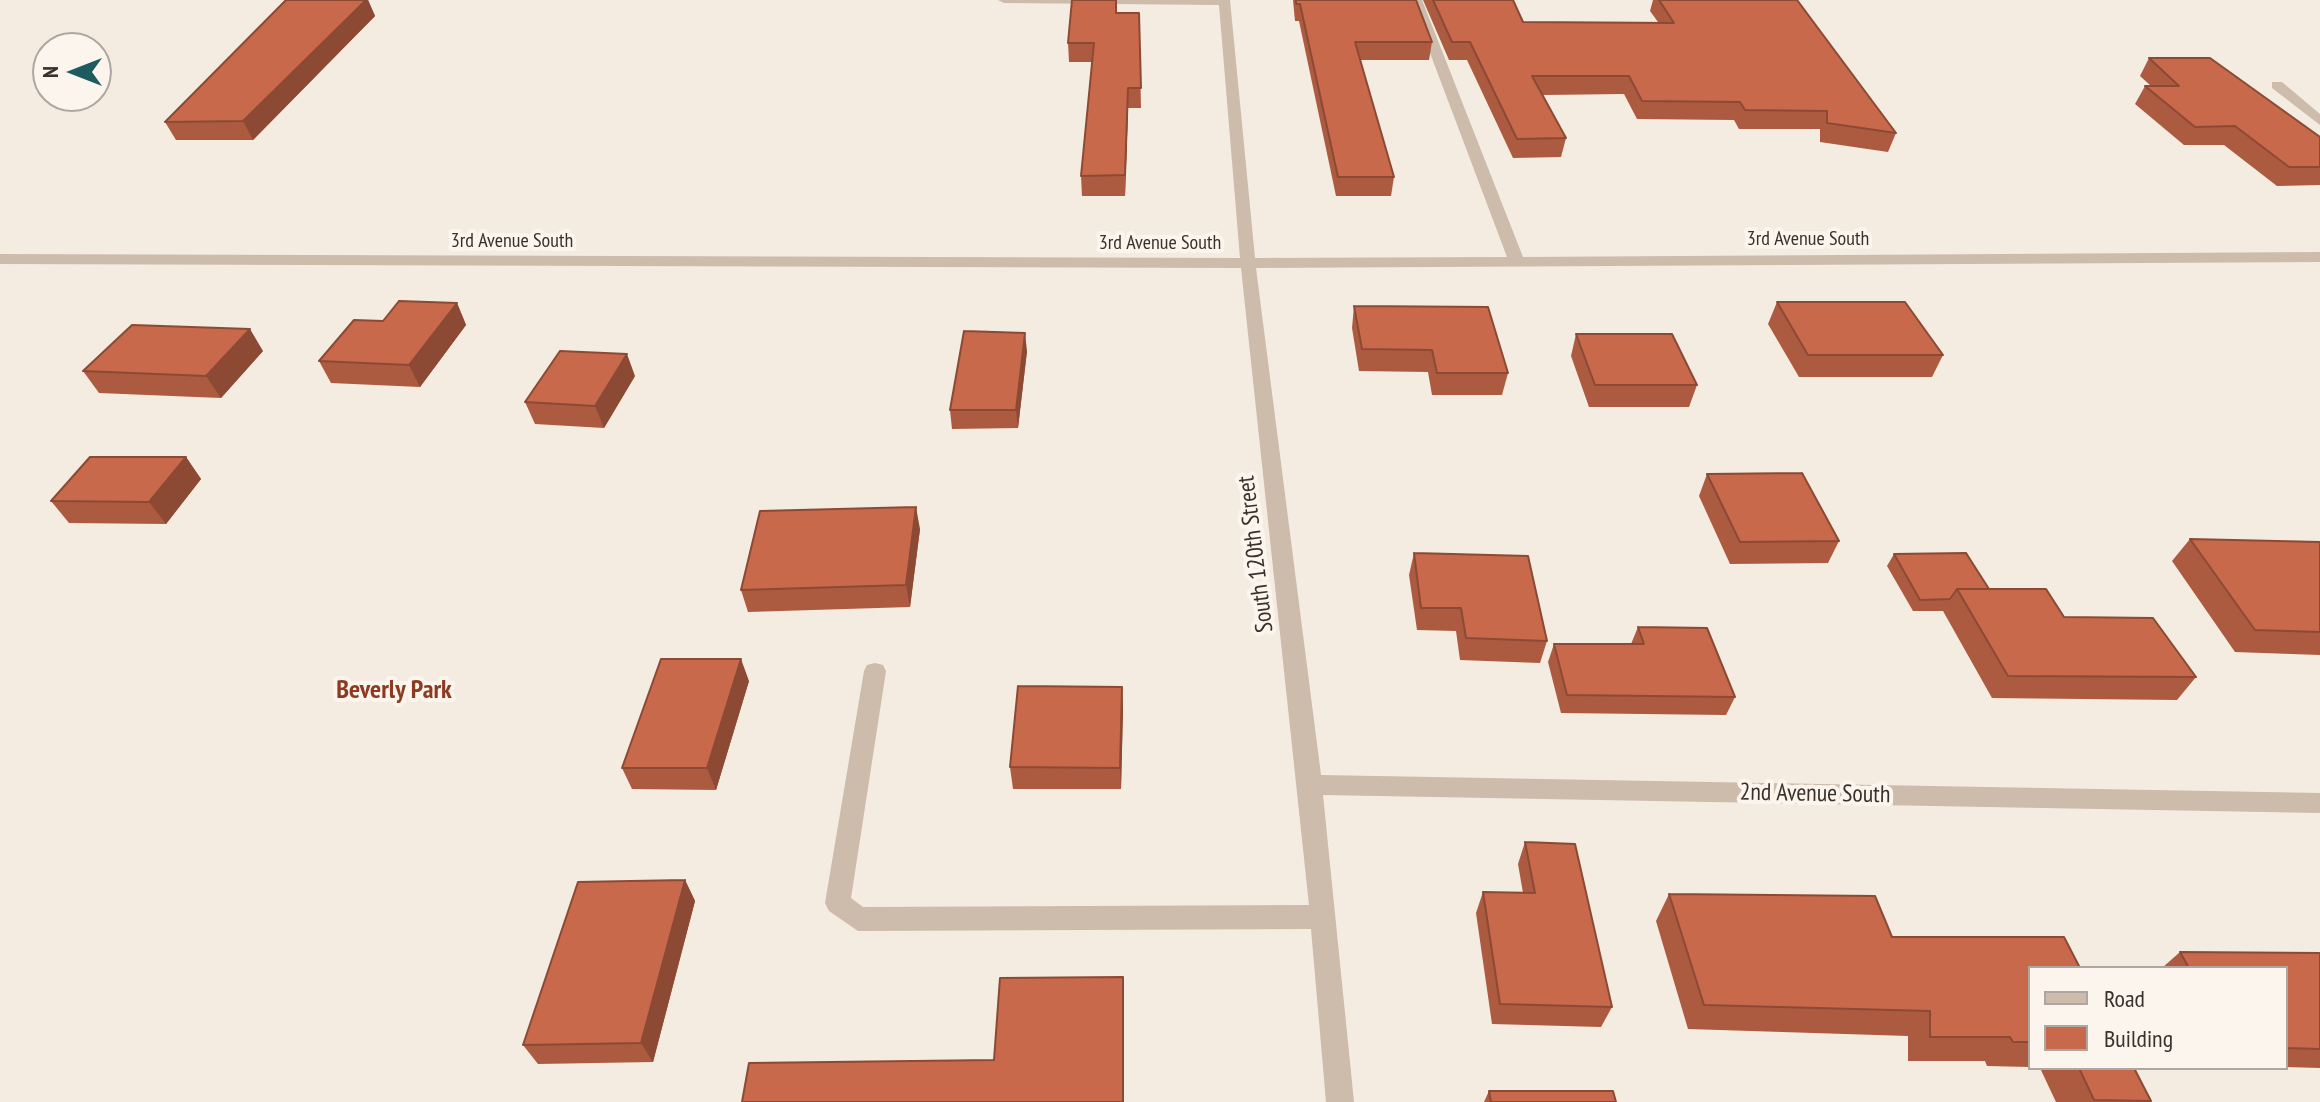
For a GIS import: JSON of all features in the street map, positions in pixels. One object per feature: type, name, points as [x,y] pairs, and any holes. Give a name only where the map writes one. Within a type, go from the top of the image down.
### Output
[{"type":"street","points":[[1004,0],[1225,1]]},
{"type":"street","points":[[1416,0],[1516,260]]},
{"type":"street","name":"South 120th Street","points":[[1225,1],[1248,263],[1310,785],[1340,1102]]},
{"type":"street","points":[[2277,85],[2320,121]]},
{"type":"street","name":"3rd Avenue South","points":[[0,259],[1248,263],[2320,257]]},
{"type":"street","points":[[0,275],[17,259]]},
{"type":"street","points":[[875,671],[838,903],[858,919],[1323,917]]},
{"type":"street","name":"2nd Avenue South","points":[[1310,785],[2320,803]]},
{"type":"building","points":[[286,0],[366,0],[243,121],[165,122]]},
{"type":"building","points":[[1072,0],[1116,0],[1116,13],[1139,13],[1141,88],[1128,88],[1125,175],[1081,176],[1094,43],[1068,43]]},
{"type":"building","points":[[1296,0],[1416,0],[1432,42],[1355,42],[1394,177],[1338,177],[1300,4],[1296,4]]},
{"type":"building","points":[[1433,0],[1513,0],[1523,22],[1674,23],[1659,0],[1797,0],[1896,133],[1827,123],[1827,111],[1745,110],[1740,102],[1642,101],[1629,76],[1532,76],[1566,138],[1517,139],[1470,42],[1452,42]]},
{"type":"building","points":[[2149,58],[2210,58],[2320,137],[2320,167],[2289,167],[2235,126],[2195,127],[2145,86],[2179,86]]},
{"type":"building","points":[[399,301],[457,303],[409,365],[319,361],[354,320],[383,321]]},
{"type":"building","points":[[1777,302],[1905,302],[1943,355],[1808,355]]},
{"type":"building","points":[[1354,306],[1488,307],[1508,373],[1437,373],[1432,350],[1362,349]]},
{"type":"building","points":[[132,325],[250,329],[206,376],[83,371]]},
{"type":"building","points":[[964,331],[1025,333],[1016,410],[950,410]]},
{"type":"building","points":[[1576,334],[1672,334],[1697,385],[1595,385]]},
{"type":"building","points":[[560,351],[627,354],[595,406],[525,402]]},
{"type":"building","points":[[90,457],[186,457],[149,502],[51,501]]},
{"type":"building","points":[[1802,473],[1839,541],[1740,542],[1707,474]]},
{"type":"building","points":[[916,507],[906,585],[741,590],[760,511]]},
{"type":"building","points":[[2190,539],[2320,542],[2320,632],[2255,630]]},
{"type":"building","points":[[1414,553],[1528,556],[1547,641],[1466,638],[1461,608],[1421,608]]},
{"type":"building","points":[[1966,553],[1989,589],[1957,589],[1950,599],[1920,600],[1894,554]]},
{"type":"building","points":[[1957,589],[2046,589],[2064,617],[2153,618],[2196,677],[2008,676]]},
{"type":"building","points":[[1638,627],[1707,628],[1735,697],[1567,695],[1554,644],[1644,644]]},
{"type":"building","points":[[661,659],[741,659],[707,768],[622,768]]},
{"type":"building","points":[[1018,686],[1122,687],[1120,768],[1010,767]]},
{"type":"building","points":[[1525,842],[1575,844],[1612,1007],[1500,1004],[1483,892],[1535,893]]},
{"type":"building","points":[[685,880],[641,1043],[523,1045],[578,882]]},
{"type":"building","points":[[1669,894],[1875,896],[1892,937],[2064,937],[2079,966],[2028,966],[2028,1042],[2013,1042],[2010,1037],[1930,1037],[1930,1011],[1704,1005]]},
{"type":"building","points":[[2180,952],[2320,953],[2320,1049],[2288,1048],[2288,966],[2188,966]]},
{"type":"building","points":[[1123,977],[1123,1102],[742,1102],[749,1063],[994,1060],[1000,978]]},
{"type":"building","points":[[2080,1070],[2135,1070],[2151,1101],[2094,1100]]},
{"type":"building","points":[[1489,1091],[1613,1091],[1616,1102],[1491,1102]]},
{"type":"district","name":"Beverly Park","points":[[394,691]]}]
